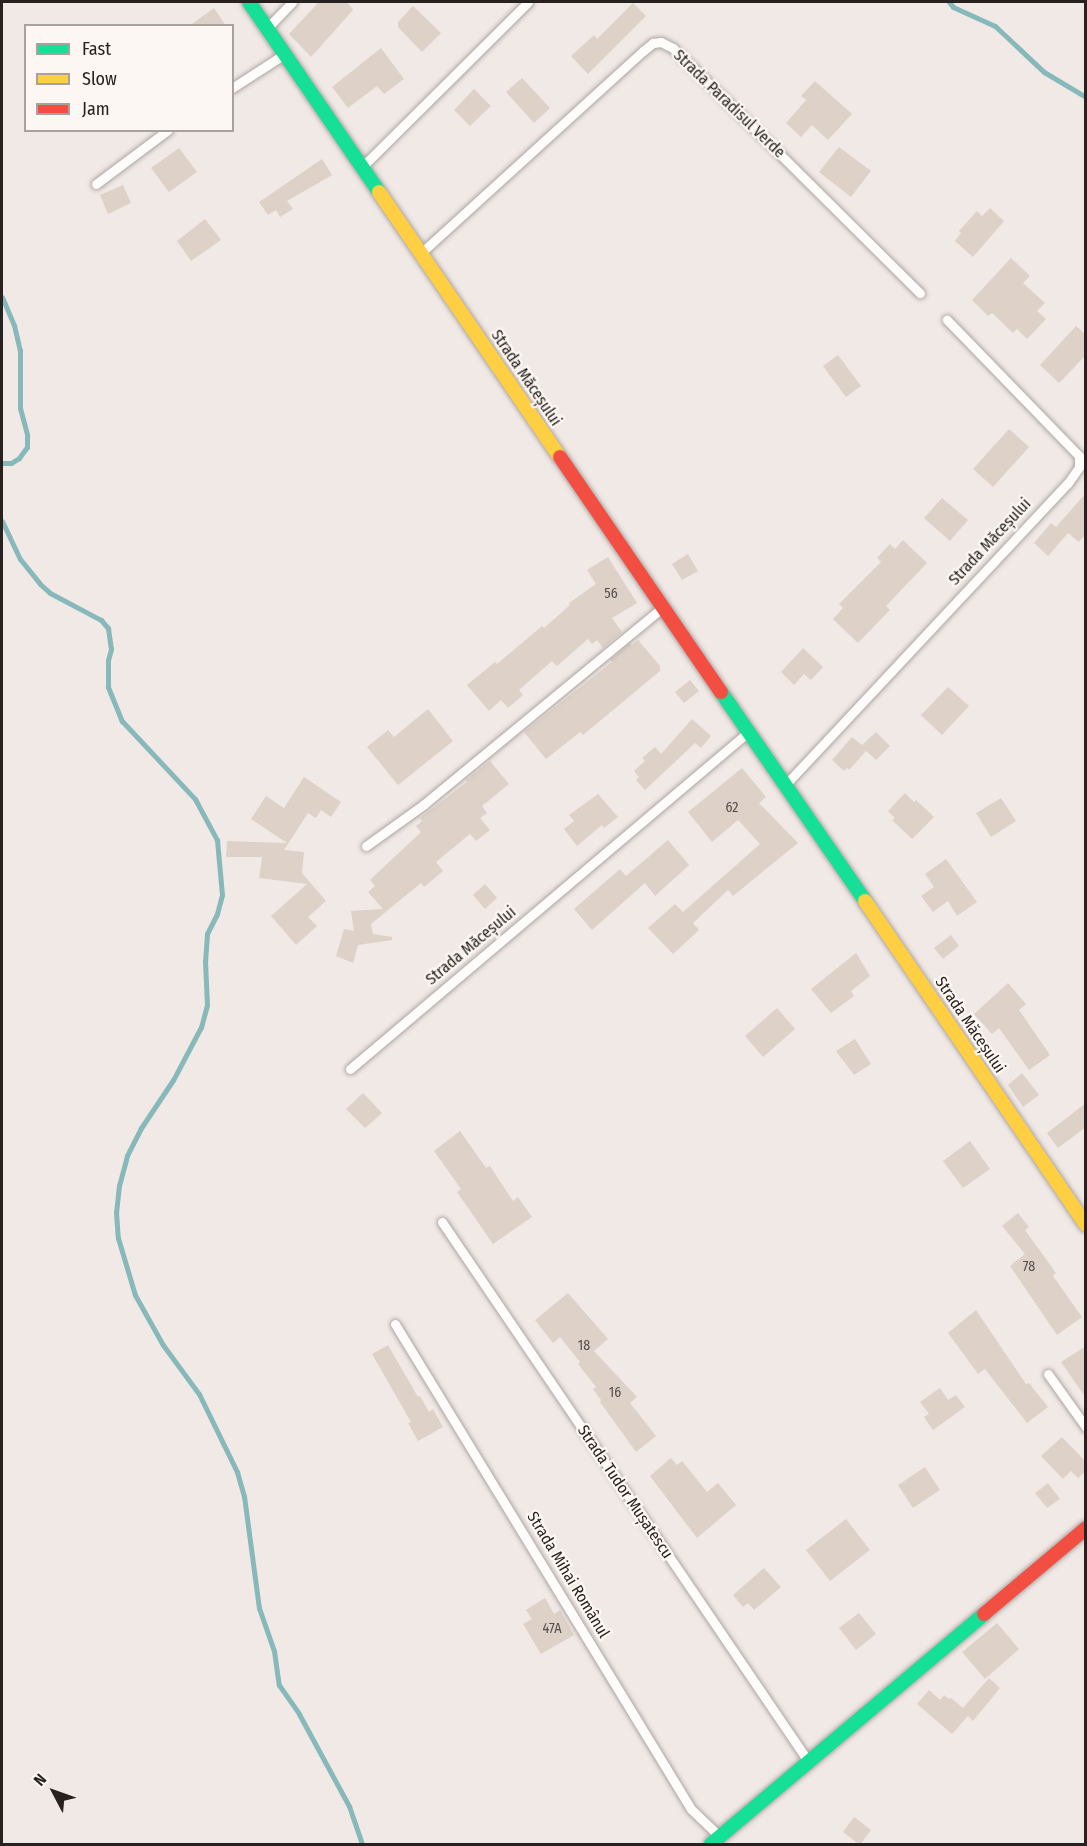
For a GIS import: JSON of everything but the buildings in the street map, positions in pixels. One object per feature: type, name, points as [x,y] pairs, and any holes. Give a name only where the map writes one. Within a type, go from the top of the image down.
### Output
[{"type":"street","name":"Strada Măceșului","points":[[249,2],[422,252],[661,608],[749,731],[1086,1225]]},
{"type":"street","name":"Strada Mihai Românul","points":[[716,1841],[1086,1528]]},
{"type":"lane","points":[[267,28],[292,2]]},
{"type":"lane","points":[[363,166],[528,2]]},
{"type":"lane","name":"Strada Paradisul Verde","points":[[422,252],[643,51],[653,43],[661,42],[673,48],[920,293]]},
{"type":"lane","points":[[234,87],[285,54]]},
{"type":"lane","points":[[96,184],[165,132]]},
{"type":"lane","name":"Strada Măceșului","points":[[786,785],[1068,483],[1079,467],[1079,456],[947,320]]},
{"type":"lane","points":[[366,846],[423,805],[661,608]]},
{"type":"lane","name":"Strada Măceșului","points":[[350,1069],[749,731]]},
{"type":"lane","name":"Strada Tudor Mușatescu","points":[[442,1222],[809,1763]]},
{"type":"lane","name":"Strada Mihai Românul","points":[[395,1324],[691,1809],[716,1841]]},
{"type":"lane","points":[[1048,1374],[1086,1426]]},
{"type":"waterway","points":[[949,2],[953,7],[995,26],[1044,72],[1086,97]]},
{"type":"waterway","points":[[2,297],[14,325],[20,350],[20,408],[27,435],[27,447],[19,458],[11,463],[2,463]]},
{"type":"waterway","points":[[2,521],[20,559],[40,584],[50,593],[101,620],[108,628],[111,649],[108,660],[108,687],[122,721],[195,799],[217,840],[222,895],[217,914],[207,934],[205,961],[207,1005],[201,1027],[173,1080],[141,1128],[127,1156],[119,1185],[116,1212],[118,1238],[135,1295],[163,1345],[199,1394],[237,1472],[244,1496],[259,1608],[274,1651],[279,1685],[299,1714],[349,1806],[362,1844]]},
{"type":"traffic: fast","points":[[249,2],[379,192]]},
{"type":"traffic: fast","points":[[721,692],[865,901]]},
{"type":"traffic: fast","points":[[711,1844],[984,1614]]},
{"type":"traffic: slow","points":[[379,192],[560,457]]},
{"type":"traffic: slow","points":[[865,901],[1086,1225]]},
{"type":"traffic: jam","points":[[560,457],[721,692]]},
{"type":"traffic: jam","points":[[984,1614],[1086,1528]]}]
